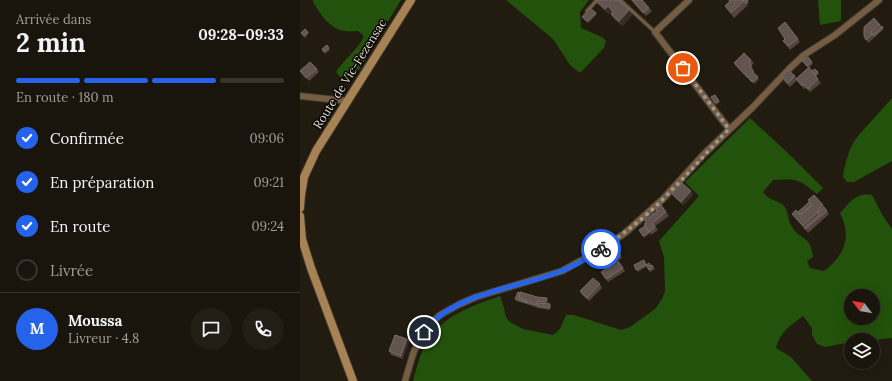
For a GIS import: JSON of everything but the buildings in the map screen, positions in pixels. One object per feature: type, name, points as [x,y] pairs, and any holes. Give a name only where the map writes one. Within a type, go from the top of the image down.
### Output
[{"type":"main road","name":"Route de Vic-Fezensac","points":[[300,208],[302,178],[316,151],[411,0]]},
{"type":"main road","points":[[300,216],[302,239],[311,268],[353,381]]},
{"type":"street","points":[[689,0],[655,32],[729,129]]},
{"type":"street","points":[[405,381],[413,354],[420,338],[429,325],[440,316],[458,305],[476,297],[562,271],[602,249],[630,229],[663,199],[703,155],[753,108],[804,55],[840,32],[879,0]]},
{"type":"street","points":[[300,96],[347,100]]},
{"type":"lane","points":[[587,12],[597,0]]},
{"type":"lane","points":[[620,0],[655,32]]},
{"type":"green space","points":[[313,0],[401,0],[353,79],[343,80],[336,72],[358,46],[364,36],[358,31],[347,31],[335,28],[322,16]]},
{"type":"green space","points":[[506,0],[589,0],[580,12],[581,28],[602,37],[606,41],[604,48],[580,73],[570,65],[553,39]]},
{"type":"green space","points":[[818,0],[841,0],[841,21],[820,25]]},
{"type":"green space","points":[[892,98],[892,161],[854,182],[847,182],[843,177],[846,161],[852,145],[858,136]]},
{"type":"green space","points":[[750,118],[823,188],[817,194],[801,182],[793,180],[773,180],[763,192],[785,207],[794,230],[810,245],[813,257],[807,261],[810,268],[824,271],[837,259],[846,238],[846,230],[840,213],[858,196],[867,194],[872,195],[892,229],[892,338],[880,339],[880,333],[844,333],[844,343],[825,347],[817,344],[812,335],[812,328],[803,316],[783,333],[776,348],[791,357],[812,381],[413,381],[423,350],[439,327],[448,319],[467,308],[500,296],[506,317],[510,322],[523,329],[553,335],[560,329],[566,315],[574,315],[621,330],[630,327],[655,309],[662,299],[665,291],[664,257],[659,241],[699,196],[685,182]]},
{"type":"way so far","points":[[601,249],[624,233],[663,199],[729,129],[683,68]]},
{"type":"route","points":[[424,332],[429,325],[440,316],[458,305],[476,297],[562,271],[601,249]]}]
